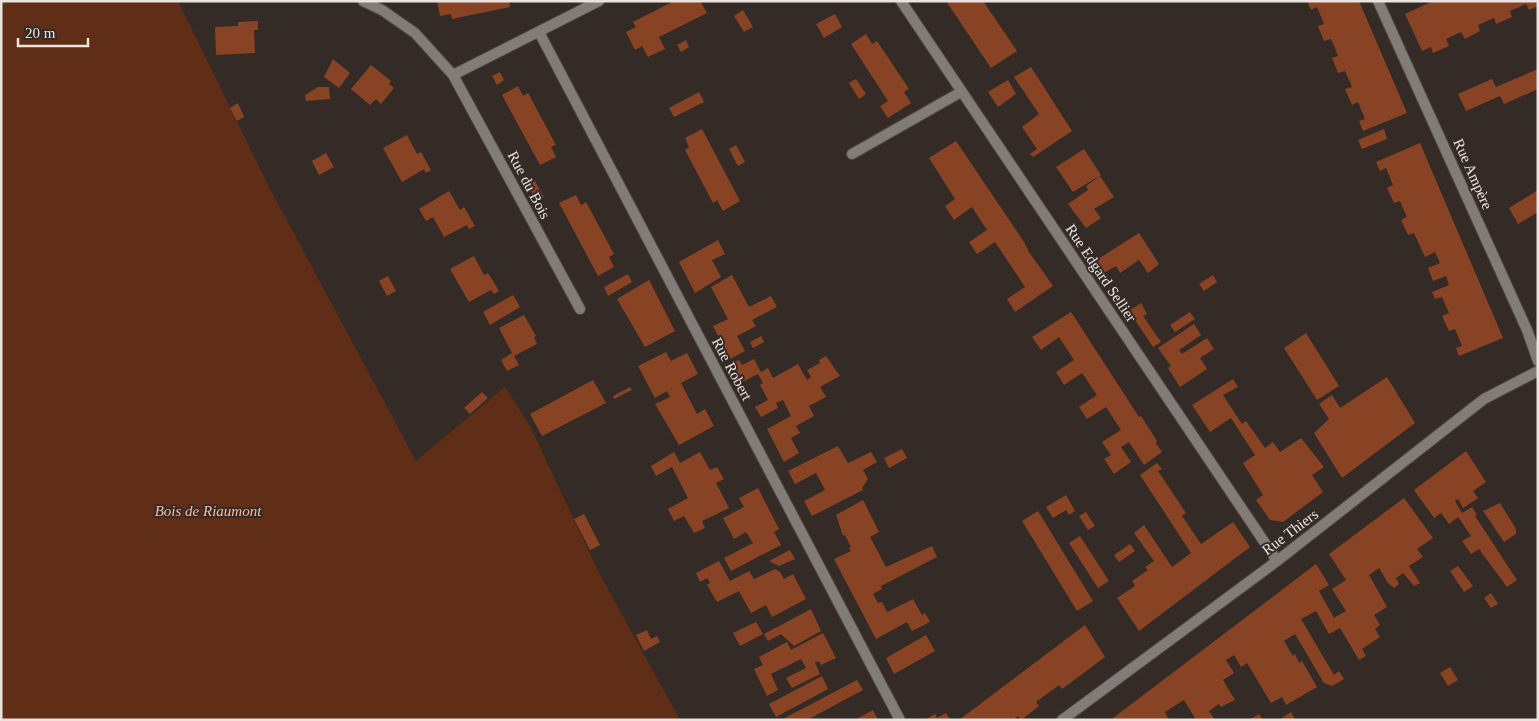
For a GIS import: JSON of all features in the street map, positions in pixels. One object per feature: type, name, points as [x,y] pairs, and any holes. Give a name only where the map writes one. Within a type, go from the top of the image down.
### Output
[{"type":"street","name":"Rue du Bois","points":[[363,1],[382,10],[415,33],[453,75],[580,309]]},
{"type":"street","points":[[453,75],[599,1]]},
{"type":"street","name":"Rue Edgard Sellier","points":[[901,1],[1277,561]]},
{"type":"street","name":"Rue Ampère","points":[[1380,2],[1527,330],[1538,361]]},
{"type":"street","name":"Rue Robert","points":[[539,32],[900,720]]},
{"type":"street","points":[[852,154],[961,92]]},
{"type":"street","name":"Rue Thiers","points":[[1062,720],[1277,561],[1484,399],[1538,371]]},
{"type":"green space","name":"Bois de Riaumont","points":[[1,1],[178,1],[269,187],[416,461],[505,387],[530,426],[598,571],[680,720],[1,720]]},
{"type":"building","points":[[437,1],[509,1],[510,7],[452,19],[451,14],[440,16]]},
{"type":"building","points":[[674,1],[700,1],[707,13],[659,37],[665,49],[648,57],[642,46],[635,50],[626,32],[636,27],[633,22]]},
{"type":"building","points":[[946,1],[983,1],[1017,51],[991,68]]},
{"type":"building","points":[[1307,1],[1359,1],[1407,113],[1363,131],[1359,121],[1365,119],[1358,102],[1352,105],[1345,89],[1352,87],[1345,71],[1338,73],[1332,58],[1338,56],[1331,39],[1324,41],[1318,26],[1324,24],[1317,7],[1311,10]]},
{"type":"building","points":[[1433,1],[1538,1],[1538,6],[1529,10],[1526,4],[1510,11],[1512,17],[1496,24],[1494,18],[1478,25],[1480,31],[1465,39],[1461,32],[1446,39],[1449,46],[1433,53],[1431,47],[1422,51],[1405,14]]},
{"type":"building","points":[[743,10],[753,27],[744,32],[734,16]]},
{"type":"building","points":[[835,14],[842,27],[824,38],[816,24]]},
{"type":"building","points":[[258,21],[258,30],[254,30],[255,53],[216,55],[215,27],[238,26],[238,22]]},
{"type":"building","points":[[866,34],[872,44],[877,41],[909,89],[904,92],[911,103],[888,118],[880,106],[888,101],[851,44]]},
{"type":"building","points":[[686,40],[689,47],[681,52],[677,45]]},
{"type":"building","points":[[333,59],[350,73],[339,88],[324,77]]},
{"type":"building","points":[[371,65],[391,81],[389,84],[394,88],[381,104],[376,99],[370,105],[351,89]]},
{"type":"building","points":[[1031,67],[1072,131],[1033,157],[1030,154],[1037,149],[1022,127],[1039,114],[1014,77]]},
{"type":"building","points":[[1538,69],[1538,89],[1504,104],[1500,96],[1466,111],[1458,94],[1492,79],[1496,87]]},
{"type":"building","points":[[500,72],[504,80],[497,85],[492,76]]},
{"type":"building","points":[[856,79],[866,94],[859,99],[849,83]]},
{"type":"building","points":[[1008,80],[1016,94],[998,107],[988,92]]},
{"type":"building","points":[[518,86],[523,96],[528,93],[556,145],[551,147],[556,157],[540,165],[502,95]]},
{"type":"building","points":[[318,87],[329,87],[330,99],[306,101],[305,95]]},
{"type":"building","points":[[699,92],[704,102],[674,117],[669,108]]},
{"type":"building","points":[[238,103],[244,117],[237,121],[230,108]]},
{"type":"building","points":[[702,129],[740,201],[723,211],[717,200],[713,203],[685,150],[689,147],[685,138]]},
{"type":"building","points":[[1384,129],[1387,139],[1362,149],[1358,140]]},
{"type":"building","points":[[407,135],[417,154],[421,152],[431,170],[426,173],[424,169],[402,182],[383,148]]},
{"type":"building","points":[[956,141],[1053,286],[1015,312],[1007,299],[1025,287],[995,242],[977,254],[969,242],[987,230],[972,207],[954,220],[945,206],[955,199],[929,158]]},
{"type":"building","points":[[1420,143],[1503,338],[1459,356],[1456,348],[1462,346],[1455,329],[1449,331],[1442,316],[1449,313],[1442,297],[1435,299],[1432,292],[1449,285],[1446,276],[1433,281],[1428,268],[1440,263],[1435,252],[1425,257],[1414,233],[1408,235],[1401,220],[1407,217],[1400,201],[1394,203],[1387,188],[1393,185],[1386,168],[1380,171],[1376,162]]},
{"type":"building","points":[[736,145],[745,162],[738,166],[729,149]]},
{"type":"building","points":[[1084,149],[1101,175],[1073,192],[1056,167]]},
{"type":"building","points":[[326,153],[334,167],[319,175],[312,161]]},
{"type":"building","points":[[1100,176],[1114,197],[1094,209],[1101,218],[1086,228],[1068,204],[1088,190],[1086,186]]},
{"type":"building","points":[[535,181],[544,197],[536,201],[528,185]]},
{"type":"building","points":[[1538,190],[1538,212],[1518,224],[1509,208]]},
{"type":"building","points":[[449,191],[460,210],[464,207],[475,226],[469,229],[467,225],[444,237],[433,217],[426,221],[419,209]]},
{"type":"building","points":[[576,195],[581,205],[586,202],[614,254],[609,257],[614,267],[598,276],[559,203]]},
{"type":"building","points":[[1139,233],[1159,264],[1148,273],[1139,260],[1120,273],[1116,266],[1104,273],[1095,261]]},
{"type":"building","points":[[718,240],[725,254],[712,260],[721,277],[695,293],[679,262]]},
{"type":"building","points":[[474,256],[484,275],[488,273],[499,291],[494,294],[491,290],[469,302],[450,269]]},
{"type":"building","points":[[628,274],[632,282],[608,296],[604,287]]},
{"type":"building","points":[[732,275],[749,307],[771,296],[777,307],[752,320],[756,326],[737,336],[745,351],[730,359],[713,326],[728,319],[711,287]]},
{"type":"building","points":[[1213,275],[1217,282],[1204,291],[1199,284]]},
{"type":"building","points":[[388,276],[396,291],[387,296],[379,281]]},
{"type":"building","points":[[649,280],[675,331],[645,347],[617,299]]},
{"type":"building","points":[[513,295],[520,307],[490,325],[483,312]]},
{"type":"building","points":[[1141,303],[1147,314],[1143,316],[1161,342],[1153,347],[1129,311]]},
{"type":"building","points":[[1071,312],[1139,417],[1141,416],[1157,441],[1156,443],[1162,452],[1144,465],[1129,442],[1121,447],[1131,462],[1114,474],[1104,459],[1111,455],[1102,442],[1121,430],[1106,407],[1087,419],[1079,407],[1097,395],[1082,373],[1064,385],[1056,372],[1074,360],[1059,337],[1041,350],[1032,337]]},
{"type":"building","points":[[1190,312],[1195,319],[1175,332],[1170,325]]},
{"type":"building","points":[[524,315],[536,336],[534,337],[537,344],[514,356],[519,365],[507,371],[501,360],[512,353],[499,328]]},
{"type":"building","points":[[1194,324],[1201,335],[1179,350],[1182,354],[1207,338],[1214,349],[1200,358],[1207,369],[1180,387],[1168,368],[1171,366],[1158,348]]},
{"type":"building","points":[[1306,333],[1339,386],[1317,400],[1284,348]]},
{"type":"building","points":[[761,336],[764,342],[753,348],[750,342]]},
{"type":"building","points":[[666,352],[671,361],[687,353],[698,374],[681,383],[697,414],[705,409],[714,426],[679,445],[655,404],[670,397],[667,391],[655,398],[638,366]]},
{"type":"building","points":[[826,356],[840,376],[820,387],[826,397],[809,406],[814,416],[796,426],[800,433],[791,438],[799,453],[784,462],[767,429],[791,416],[783,400],[776,403],[778,408],[761,417],[755,407],[768,400],[760,385],[763,383],[758,374],[742,382],[732,363],[739,360],[742,365],[754,359],[761,372],[768,368],[773,378],[798,364],[807,380],[811,377],[807,370],[820,363],[819,360]]},
{"type":"building","points":[[1387,377],[1415,423],[1342,478],[1314,433],[1329,419],[1319,404],[1332,395],[1340,408]]},
{"type":"building","points":[[1233,379],[1238,387],[1223,395],[1242,424],[1246,421],[1265,448],[1273,442],[1280,452],[1301,438],[1324,467],[1312,475],[1323,492],[1283,522],[1270,520],[1256,500],[1263,495],[1243,463],[1255,455],[1231,418],[1210,432],[1192,405]]},
{"type":"building","points":[[593,380],[606,403],[542,436],[530,414]]},
{"type":"building","points":[[630,387],[632,390],[614,399],[613,396]]},
{"type":"building","points":[[482,392],[488,398],[470,414],[464,408]]},
{"type":"building","points":[[838,446],[848,463],[871,452],[877,462],[863,470],[868,479],[862,488],[863,490],[812,516],[804,501],[825,490],[816,473],[795,484],[788,471]]},
{"type":"building","points":[[902,449],[907,458],[889,468],[884,458]]},
{"type":"building","points":[[1466,451],[1486,482],[1473,491],[1478,498],[1463,508],[1458,499],[1455,501],[1462,513],[1472,507],[1477,515],[1475,516],[1517,580],[1507,587],[1479,549],[1471,554],[1462,541],[1471,536],[1458,517],[1449,524],[1441,513],[1434,518],[1414,490]]},
{"type":"building","points":[[674,452],[680,463],[700,452],[710,470],[717,467],[724,479],[716,483],[729,508],[702,521],[705,528],[694,533],[684,516],[674,521],[668,509],[688,498],[672,467],[656,476],[651,466]]},
{"type":"building","points":[[1157,463],[1162,469],[1158,471],[1186,513],[1182,516],[1201,544],[1233,522],[1250,547],[1139,631],[1117,598],[1135,586],[1132,581],[1148,570],[1145,567],[1154,561],[1134,533],[1144,525],[1172,567],[1191,553],[1140,475]]},
{"type":"building","points":[[758,488],[779,529],[774,532],[781,545],[731,571],[724,558],[753,543],[746,532],[734,539],[723,518],[744,507],[739,498]]},
{"type":"building","points":[[1066,495],[1075,511],[1069,515],[1066,510],[1053,518],[1046,507]]},
{"type":"building","points":[[1404,498],[1433,538],[1417,549],[1423,557],[1409,566],[1420,583],[1414,586],[1403,573],[1396,578],[1399,584],[1394,588],[1388,583],[1379,568],[1369,575],[1387,607],[1374,615],[1380,625],[1375,629],[1380,637],[1362,649],[1366,656],[1359,660],[1340,628],[1329,634],[1316,611],[1301,619],[1334,675],[1339,671],[1344,679],[1332,686],[1324,683],[1295,634],[1284,641],[1293,656],[1295,654],[1299,663],[1302,661],[1317,687],[1286,705],[1282,697],[1271,703],[1247,663],[1241,667],[1234,655],[1226,660],[1234,673],[1223,680],[1235,700],[1221,707],[1219,704],[1209,711],[1215,720],[1196,720],[1184,700],[1165,712],[1169,720],[1114,720],[1113,718],[1316,564],[1329,585],[1319,591],[1334,618],[1346,611],[1332,589],[1346,580],[1329,554]]},
{"type":"building","points":[[863,500],[879,532],[870,537],[886,567],[932,546],[937,557],[881,586],[882,589],[873,594],[878,603],[882,602],[887,612],[913,599],[922,615],[925,613],[930,622],[912,631],[907,622],[876,639],[834,559],[851,551],[845,535],[843,536],[836,515]]},
{"type":"building","points":[[1500,503],[1516,529],[1516,534],[1504,542],[1483,511]]},
{"type":"building","points":[[1038,511],[1093,601],[1077,611],[1022,521]]},
{"type":"building","points":[[1086,512],[1095,526],[1088,530],[1079,516]]},
{"type":"building","points":[[584,514],[600,545],[590,550],[574,519]]},
{"type":"building","points":[[1080,536],[1109,581],[1098,588],[1069,543]]},
{"type":"building","points":[[1130,544],[1135,551],[1119,562],[1114,555]]},
{"type":"building","points":[[790,550],[795,559],[779,566],[769,561]]},
{"type":"building","points":[[719,561],[730,581],[749,571],[754,579],[775,569],[780,572],[784,579],[793,574],[806,599],[772,617],[766,605],[751,613],[739,591],[717,602],[707,585],[710,583],[707,578],[700,582],[696,573]]},
{"type":"building","points":[[1458,566],[1473,586],[1464,592],[1450,571]]},
{"type":"building","points":[[1491,593],[1498,604],[1491,608],[1484,598]]},
{"type":"building","points":[[811,609],[821,631],[794,646],[781,634],[768,641],[764,634]]},
{"type":"building","points":[[756,622],[763,634],[740,646],[733,633]]},
{"type":"building","points":[[1085,625],[1105,657],[1062,689],[1059,685],[1036,702],[1039,706],[1021,720],[1018,716],[1013,720],[959,720]]},
{"type":"building","points":[[647,630],[651,639],[657,636],[660,642],[644,651],[636,635]]},
{"type":"building","points":[[823,633],[836,658],[821,665],[819,661],[815,663],[820,674],[792,688],[786,678],[806,668],[801,659],[771,674],[778,690],[767,696],[754,669],[763,665],[759,657],[787,642],[791,650]]},
{"type":"building","points":[[926,635],[935,651],[894,674],[886,658]]},
{"type":"building","points":[[1450,667],[1458,680],[1448,686],[1440,673]]},
{"type":"building","points":[[822,676],[828,689],[776,717],[769,704]]},
{"type":"building","points":[[857,680],[863,690],[807,720],[781,720]]},
{"type":"building","points":[[873,710],[878,720],[855,720]]},
{"type":"building","points":[[1291,712],[1295,720],[1279,720]]},
{"type":"building","points":[[946,713],[950,720],[925,720],[935,714],[937,718]]},
{"type":"building","points":[[1259,714],[1263,720],[1249,720]]}]
